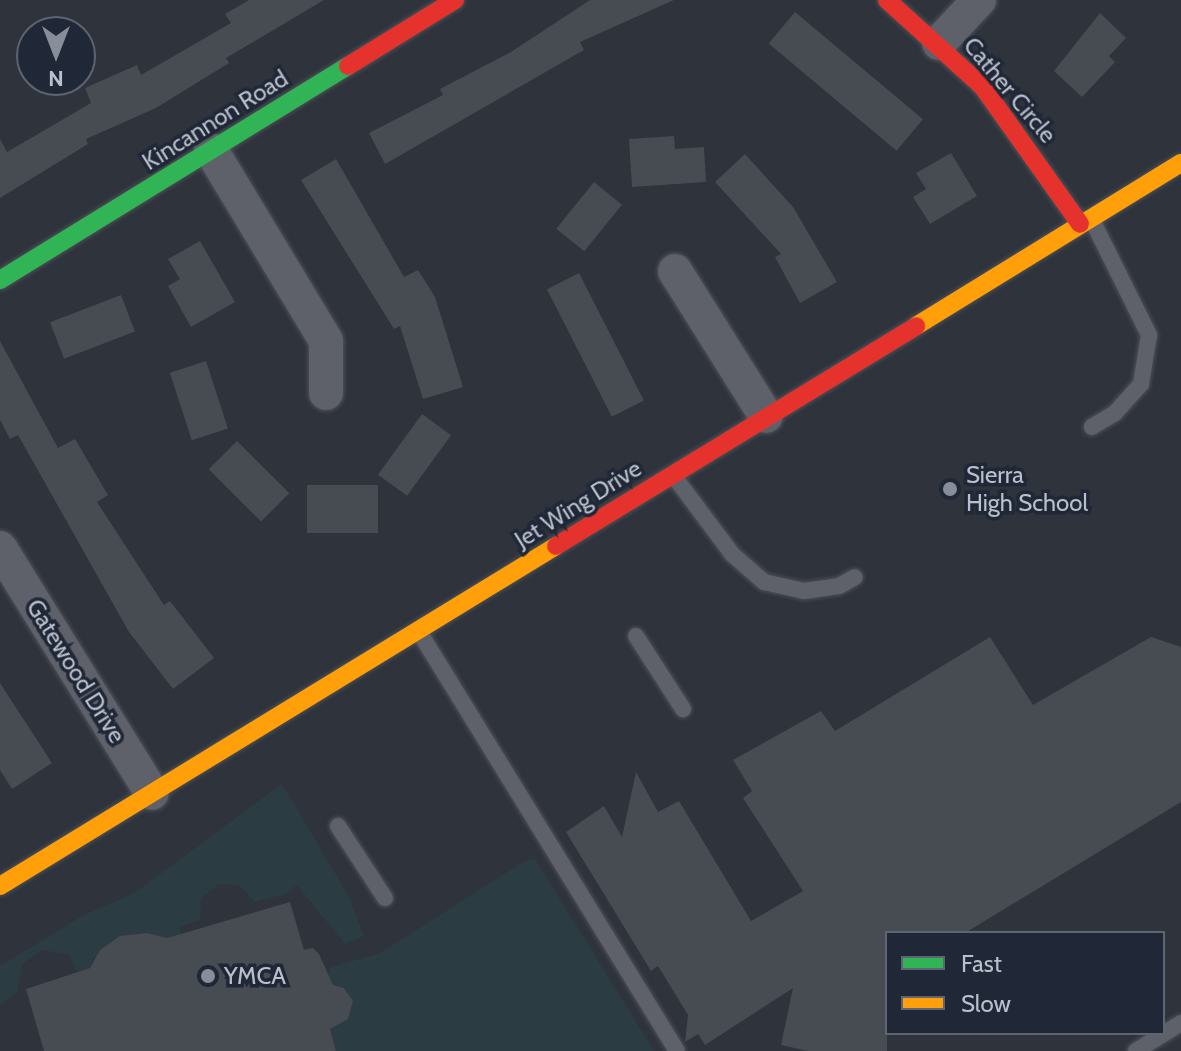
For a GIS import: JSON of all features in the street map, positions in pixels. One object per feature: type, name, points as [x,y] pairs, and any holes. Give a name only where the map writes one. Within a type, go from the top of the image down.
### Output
[{"type":"main road","name":"Kincannon Road","points":[[0,280],[455,0]]},
{"type":"main road","name":"Cather Circle","points":[[887,0],[939,43],[982,86],[1085,220]]},
{"type":"main road","name":"Jet Wing Drive","points":[[0,886],[1181,163]]},
{"type":"street","points":[[939,43],[979,0]]},
{"type":"street","points":[[211,150],[326,341],[326,393]]},
{"type":"street","points":[[675,271],[766,416]]},
{"type":"street","name":"Gatewood Drive","points":[[0,548],[152,793]]},
{"type":"lane","points":[[1085,220],[1149,335],[1141,384],[1115,413],[1092,427]]},
{"type":"lane","points":[[672,474],[732,554],[764,582],[813,591],[855,577]]},
{"type":"lane","points":[[418,630],[677,1051]]},
{"type":"lane","points":[[636,636],[683,709]]},
{"type":"lane","points":[[338,826],[385,898]]},
{"type":"lane","points":[[1136,1051],[1158,1035]]},
{"type":"shaded area","points":[[282,784],[349,897],[364,936],[345,944],[297,885],[286,894],[255,902],[239,885],[219,884],[201,898],[200,920],[179,927],[188,956],[162,937],[120,936],[93,959],[83,986],[69,955],[43,950],[23,963],[17,992],[0,1005],[0,966],[86,914],[133,894]]},
{"type":"shaded area","points":[[535,859],[654,1051],[336,1051],[329,1026],[348,1019],[353,1001],[344,988],[329,985],[329,968],[380,953],[525,861]]},
{"type":"building","points":[[249,0],[324,0],[226,58],[229,63],[156,108],[86,139],[88,144],[0,198],[0,139],[7,152],[91,103],[88,96],[96,96],[96,83],[137,65],[141,75],[231,23],[225,14]]},
{"type":"building","points":[[590,0],[674,0],[580,42],[584,50],[385,164],[369,133],[443,95],[440,89],[511,52]]},
{"type":"building","points":[[795,12],[923,119],[897,151],[769,43]]},
{"type":"building","points":[[1100,13],[1126,38],[1109,56],[1115,62],[1082,97],[1054,71]]},
{"type":"building","points":[[674,136],[675,149],[704,147],[706,182],[632,187],[629,139]]},
{"type":"building","points":[[951,153],[977,196],[930,224],[913,197],[926,189],[916,173]]},
{"type":"building","points":[[745,154],[793,207],[837,282],[800,303],[775,257],[781,254],[715,182]]},
{"type":"building","points":[[336,159],[404,277],[418,270],[435,297],[463,387],[423,399],[400,326],[394,329],[301,180]]},
{"type":"building","points":[[594,182],[622,205],[584,251],[556,229]]},
{"type":"building","points":[[200,241],[235,302],[191,327],[168,286],[180,279],[168,259]]},
{"type":"building","points":[[579,273],[644,400],[612,417],[547,289]]},
{"type":"building","points":[[121,295],[135,331],[64,359],[50,322]]},
{"type":"building","points":[[0,341],[58,448],[75,439],[108,495],[97,502],[164,605],[170,601],[214,658],[173,689],[129,632],[18,435],[10,439],[0,420]]},
{"type":"building","points":[[206,361],[228,429],[192,440],[170,373]]},
{"type":"building","points":[[422,414],[451,435],[407,496],[378,475]]},
{"type":"building","points":[[237,441],[289,493],[261,522],[209,469]]},
{"type":"building","points":[[307,485],[378,485],[378,533],[307,533]]},
{"type":"building","points":[[990,637],[1033,705],[1151,637],[1181,647],[1181,802],[968,931],[885,931],[887,1051],[808,1051],[781,1045],[793,988],[705,1045],[698,1034],[685,1042],[688,1015],[658,966],[651,971],[566,832],[604,806],[622,837],[636,772],[658,812],[679,801],[751,921],[803,891],[743,798],[752,791],[733,760],[821,711],[835,731]]},
{"type":"building","points":[[0,683],[52,763],[12,789],[0,770]]},
{"type":"building","name":"YMCA","points":[[290,902],[304,950],[313,948],[319,954],[333,985],[344,988],[353,1001],[348,1019],[330,1029],[336,1051],[44,1051],[26,989],[90,968],[100,950],[120,936],[147,933],[167,938]]},
{"type":"traffic: fast","points":[[0,280],[348,66]]},
{"type":"traffic: slow","points":[[916,326],[1181,163]]},
{"type":"traffic: slow","points":[[0,886],[556,546]]},
{"type":"traffic: jam","points":[[348,66],[455,0]]},
{"type":"traffic: jam","points":[[887,0],[982,86],[1080,224]]},
{"type":"traffic: jam","points":[[556,546],[916,326]]},
{"type":"place","name":"Sierra High School","points":[[950,489]]},
{"type":"place","name":"YMCA","points":[[208,976]]}]
